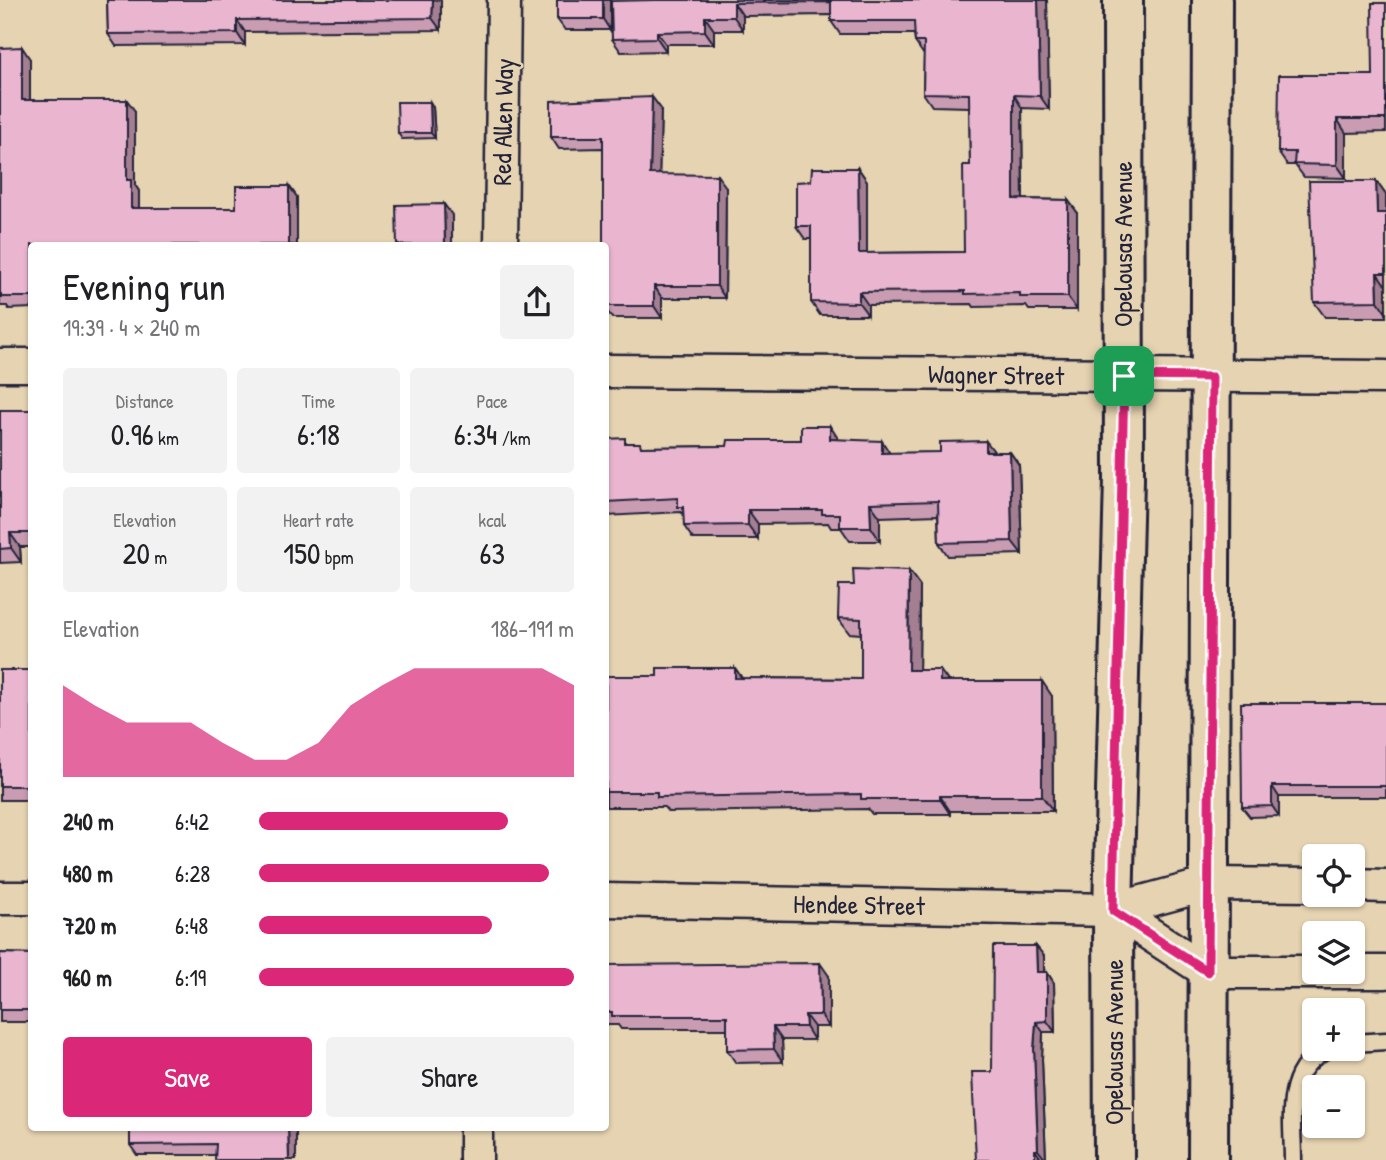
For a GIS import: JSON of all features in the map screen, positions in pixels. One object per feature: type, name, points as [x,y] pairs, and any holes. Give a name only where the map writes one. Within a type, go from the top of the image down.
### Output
[{"type":"street","name":"Red Allen Way","points":[[501,242],[504,0]]},
{"type":"street","name":"Opelousas Avenue","points":[[1114,1160],[1113,911],[1124,376],[1123,0]]},
{"type":"street","points":[[1208,1160],[1212,0]]},
{"type":"street","points":[[0,365],[28,365]]},
{"type":"street","name":"Wagner Street","points":[[609,371],[1386,377]]},
{"type":"street","name":"Hendee Street","points":[[609,900],[1113,911],[1209,884],[1302,885]]},
{"type":"street","points":[[1365,885],[1386,886]]},
{"type":"street","points":[[0,898],[28,898]]},
{"type":"street","points":[[1113,911],[1208,972],[1386,972]]},
{"type":"street","points":[[476,1131],[476,1160]]},
{"type":"lane","points":[[1365,1042],[1386,1041]]},
{"type":"lane","points":[[1293,1160],[1293,1091],[1303,1066],[1310,1061]]},
{"type":"building","points":[[107,0],[433,0],[432,18],[237,20],[237,33],[108,34]]},
{"type":"building","points":[[557,0],[603,0],[603,19],[557,19]]},
{"type":"building","points":[[1038,0],[1040,96],[1014,95],[1014,199],[1068,200],[1068,297],[1020,297],[1020,293],[965,294],[965,291],[859,292],[859,303],[811,302],[811,226],[796,226],[796,182],[811,181],[812,168],[858,168],[859,253],[964,252],[963,165],[970,165],[969,94],[923,93],[924,42],[915,42],[914,21],[831,21],[831,2],[734,3],[734,17],[705,17],[705,31],[657,32],[657,38],[612,39],[611,1]]},
{"type":"building","points":[[1372,3],[1386,3],[1386,119],[1337,119],[1337,165],[1294,164],[1295,152],[1278,152],[1279,75],[1373,75]]},
{"type":"building","points":[[22,47],[22,100],[127,100],[127,180],[131,180],[131,208],[236,208],[236,186],[289,186],[289,242],[28,242],[28,297],[1,297],[0,48]]},
{"type":"building","points":[[652,97],[650,174],[717,175],[717,286],[654,286],[654,306],[609,306],[609,242],[603,242],[603,137],[551,137],[551,101]]},
{"type":"building","points":[[397,102],[430,102],[431,133],[398,133]]},
{"type":"building","points":[[1309,181],[1376,181],[1377,213],[1386,213],[1386,273],[1377,273],[1378,301],[1314,302]]},
{"type":"building","points":[[444,204],[445,242],[397,242],[396,205]]},
{"type":"building","points":[[0,410],[28,410],[28,533],[10,533],[11,548],[0,549]]},
{"type":"building","points":[[801,426],[830,426],[830,439],[882,441],[882,453],[940,452],[940,442],[986,441],[986,452],[1010,452],[1012,541],[939,543],[938,501],[870,503],[871,527],[840,527],[840,514],[822,514],[822,510],[748,510],[748,525],[684,526],[683,507],[678,507],[678,498],[609,502],[609,439],[625,438],[625,443],[640,443],[641,447],[727,446],[728,440],[801,440]]},
{"type":"building","points":[[853,569],[909,571],[908,670],[940,670],[940,681],[1042,681],[1042,796],[861,799],[861,794],[657,797],[657,792],[609,792],[609,676],[657,676],[657,668],[735,668],[735,678],[861,679],[861,619],[838,618],[839,585],[854,585]]},
{"type":"building","points":[[0,670],[28,670],[28,786],[0,786]]},
{"type":"building","points":[[1241,703],[1386,703],[1386,786],[1272,786],[1272,806],[1242,807]]},
{"type":"building","points":[[993,946],[1036,946],[1037,972],[1047,972],[1047,1021],[1036,1022],[1034,1049],[1038,1150],[1035,1150],[1035,1160],[976,1160],[972,1072],[992,1072]]},
{"type":"building","points":[[0,953],[28,954],[28,1010],[0,1010]]},
{"type":"building","points":[[820,963],[821,1015],[805,1015],[806,1027],[773,1027],[774,1049],[727,1050],[727,1016],[612,1016],[612,1012],[609,1012],[609,965]]},
{"type":"building","points":[[130,1131],[288,1131],[289,1160],[215,1160],[216,1144],[130,1145]]},
{"type":"route","points":[[1124,376],[1212,377],[1208,972],[1113,911],[1124,480],[1124,376]]}]
